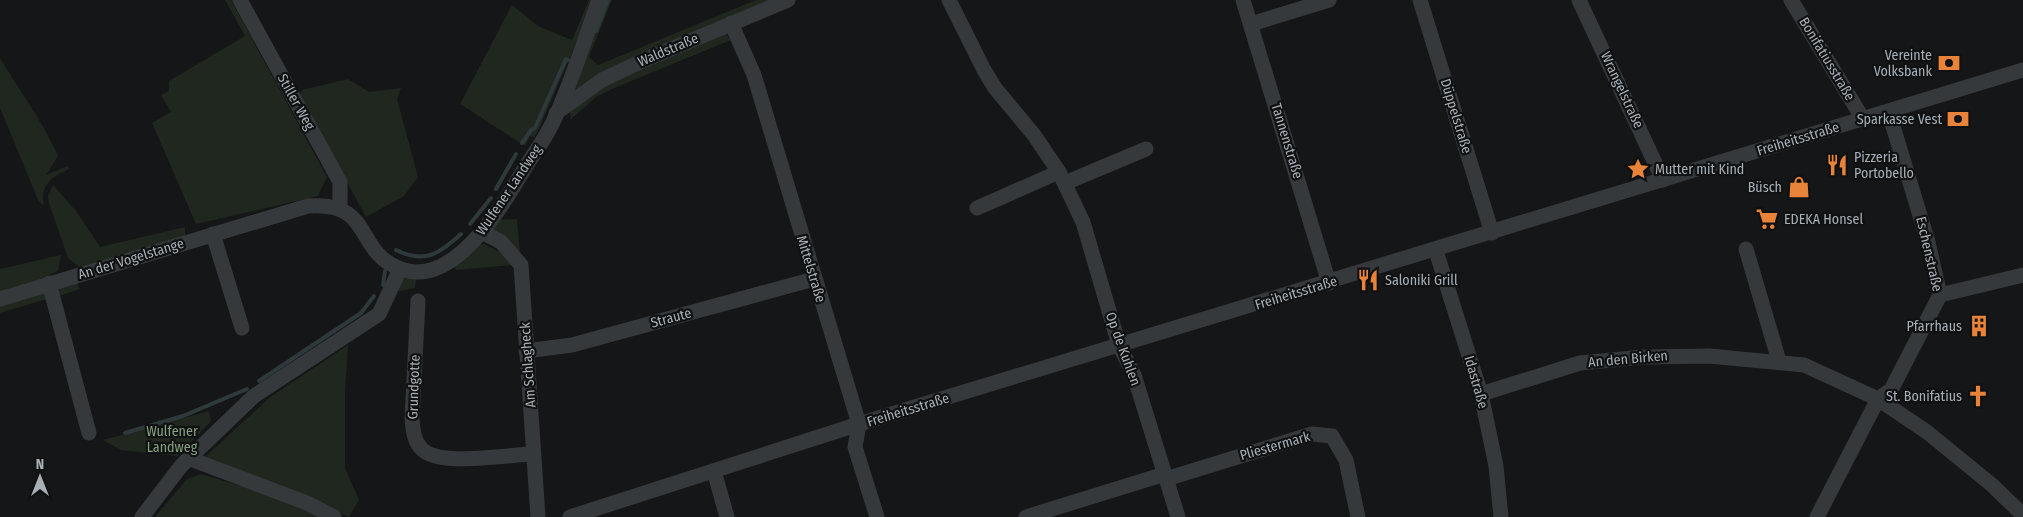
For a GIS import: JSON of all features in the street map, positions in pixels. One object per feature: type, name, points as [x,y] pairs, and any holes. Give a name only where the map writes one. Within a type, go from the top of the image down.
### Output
[{"type":"street","name":"Stiller Weg","points":[[240,0],[340,182],[340,208]]},
{"type":"street","name":"Wulfener Landweg","points":[[400,269],[419,273],[446,264],[482,232],[514,187],[552,124],[600,0]]},
{"type":"street","name":"Waldstraße","points":[[556,113],[602,80],[788,0]]},
{"type":"street","name":"Op de Kuhlen","points":[[949,0],[972,50],[991,82],[1034,135],[1062,178],[1083,222],[1119,345],[1134,375],[1178,517]]},
{"type":"street","name":"Tannenstraße","points":[[1242,0],[1251,24],[1329,283]]},
{"type":"street","points":[[1251,24],[1329,0]]},
{"type":"street","name":"Düppelstraße","points":[[1420,0],[1492,233]]},
{"type":"street","name":"Wrangelstraße","points":[[1579,0],[1663,180]]},
{"type":"street","name":"Bonifatiusstraße","points":[[1790,0],[1863,119]]},
{"type":"street","name":"Mittelstraße","points":[[731,23],[754,75],[859,424],[855,447],[877,517]]},
{"type":"street","name":"Freiheitsstraße","points":[[570,517],[859,424],[1436,251],[1863,119],[1889,113],[2023,70]]},
{"type":"street","name":"Eschenstraße","points":[[1817,517],[1878,399],[1891,390],[1940,295],[1928,242],[1889,113]]},
{"type":"street","points":[[977,208],[1146,148]]},
{"type":"street","name":"An der Vogelstange","points":[[0,299],[308,206],[325,205],[340,208]]},
{"type":"street","points":[[142,517],[188,458],[254,396],[379,314],[400,269],[379,257],[351,214],[340,208]]},
{"type":"street","name":"Am Schlagheck","points":[[482,232],[501,242],[521,265],[532,454],[538,517]]},
{"type":"street","points":[[213,234],[242,328]]},
{"type":"street","points":[[1746,249],[1779,361]]},
{"type":"street","name":"Idastraße","points":[[1436,251],[1481,394],[1496,466],[1501,517]]},
{"type":"street","points":[[1940,295],[2023,275]]},
{"type":"street","name":"Straute","points":[[526,351],[572,345],[814,279]]},
{"type":"street","points":[[50,283],[89,433]]},
{"type":"street","name":"Grundgotte","points":[[418,301],[412,420],[414,439],[424,451],[440,458],[532,454]]},
{"type":"street","name":"An den Birken","points":[[1481,394],[1580,363],[1670,355],[1779,361],[1804,365],[1878,399],[1927,432],[1992,485],[2023,515]]},
{"type":"street","name":"Pliestermark","points":[[1026,517],[1312,434],[1332,436],[1346,460],[1358,517]]},
{"type":"street","points":[[188,458],[307,503],[334,517]]},
{"type":"street","points":[[714,471],[727,517]]},
{"type":"green space","points":[[225,0],[231,0],[327,177],[318,196],[196,224],[152,123],[171,112],[161,95],[169,91],[169,81],[245,36]]},
{"type":"green space","points":[[589,0],[595,0],[537,133],[534,138],[530,136],[525,146],[460,104],[512,5],[538,26],[572,40]]},
{"type":"green space","points":[[604,0],[612,0],[589,57],[598,65],[756,0],[781,0],[564,102]]},
{"type":"green space","points":[[726,34],[731,40],[612,89],[596,97],[571,119],[569,110],[606,84]]},
{"type":"green space","points":[[0,58],[38,118],[58,156],[46,175],[68,166],[69,169],[57,175],[46,186],[43,198],[44,205],[39,202],[0,108]]},
{"type":"green space","points":[[348,79],[369,92],[401,88],[397,99],[418,177],[404,196],[366,217],[299,95],[302,90]]},
{"type":"green space","points":[[53,185],[76,211],[100,247],[185,227],[185,237],[80,268],[68,258],[49,203],[48,196]]},
{"type":"green space","points":[[517,219],[520,253],[495,238],[491,225],[494,220]]},
{"type":"green space","points":[[484,244],[509,257],[514,265],[456,270],[452,265],[478,245]]},
{"type":"green space","points":[[61,255],[58,271],[44,277],[41,282],[0,295],[0,269]]},
{"type":"green space","points":[[407,276],[416,279],[415,288],[394,292],[402,279]]},
{"type":"green space","points":[[75,279],[80,289],[59,296],[59,288]]},
{"type":"green space","points":[[44,291],[50,298],[0,313],[0,303]]},
{"type":"green space","points":[[348,345],[345,392],[345,468],[359,500],[349,517],[309,499],[209,464],[206,456],[269,398]]},
{"type":"green space","name":"Wulfener Landweg","points":[[209,411],[211,421],[178,456],[121,450],[103,440]]},
{"type":"green space","points":[[201,474],[264,493],[321,517],[155,517],[187,479]]},
{"type":"waterway","points":[[596,31],[608,0]]},
{"type":"waterway","points":[[522,143],[531,130],[535,128],[566,59],[568,60]]},
{"type":"waterway","points":[[496,189],[516,154]]},
{"type":"waterway","points":[[470,224],[491,198]]},
{"type":"waterway","points":[[396,250],[415,256],[431,255],[446,247],[461,234]]},
{"type":"waterway","points":[[383,285],[385,271]]},
{"type":"waterway","points":[[259,381],[361,313],[374,296]]},
{"type":"waterway","points":[[125,433],[183,416],[247,389]]},
{"type":"place","name":"Vereinte Volksbank","points":[[1949,63]]},
{"type":"place","name":"Sparkasse Vest","points":[[1958,119]]},
{"type":"place","name":"Pizzeria Portobello","points":[[1837,165]]},
{"type":"place","name":"Mutter mit Kind","points":[[1638,169]]},
{"type":"place","name":"Büsch","points":[[1799,187]]},
{"type":"place","name":"EDEKA Honsel","points":[[1767,219]]},
{"type":"place","name":"Saloniki Grill","points":[[1368,280]]},
{"type":"place","name":"Pfarrhaus","points":[[1979,326]]},
{"type":"place","name":"St. Bonifatius","points":[[1978,396]]}]
